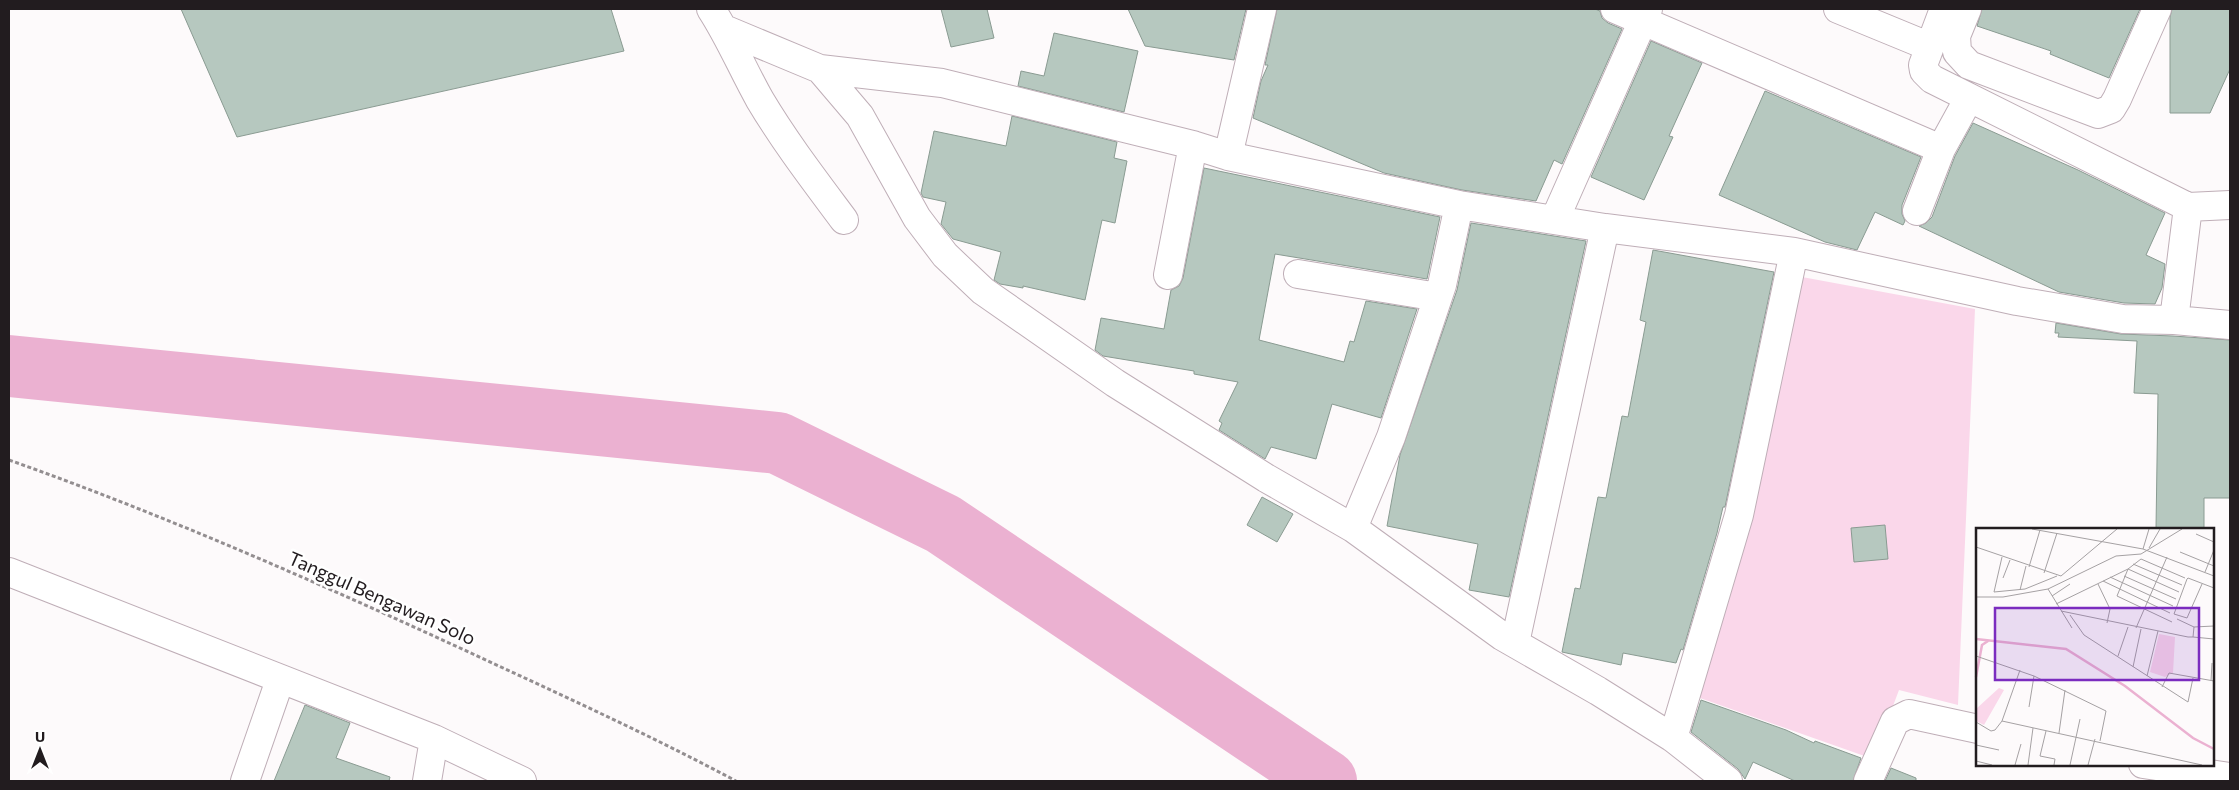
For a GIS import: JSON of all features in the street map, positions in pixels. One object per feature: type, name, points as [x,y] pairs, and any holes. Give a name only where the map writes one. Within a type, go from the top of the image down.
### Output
[{"type":"street","points":[[1228,156],[1262,9]]},
{"type":"street","points":[[1616,9],[1646,15],[1941,149]]},
{"type":"street","points":[[1838,9],[1928,46]]},
{"type":"street","points":[[1944,9],[1928,46],[1923,65],[1924,71],[1932,79],[2188,207],[2230,205]]},
{"type":"street","points":[[1967,9],[1956,36],[1957,52],[1969,65],[2098,114],[2111,108],[2118,99],[2157,9]]},
{"type":"street","points":[[1555,219],[1646,15]]},
{"type":"street","points":[[718,19],[820,69],[942,83],[1193,145],[1228,156],[1459,205],[1605,228],[1794,252],[2017,301],[2123,319],[2174,320],[2230,325]]},
{"type":"street","points":[[718,19],[760,99],[793,150],[844,220]]},
{"type":"street","points":[[820,69],[860,116],[917,218],[945,255],[983,291],[1115,383],[1266,478],[1353,528],[1515,643],[1598,691],[1673,738],[1728,781]]},
{"type":"street","points":[[1917,211],[1941,149],[1969,98]]},
{"type":"street","points":[[1168,275],[1193,145]]},
{"type":"street","points":[[1353,528],[1391,437],[1438,297],[1459,205]]},
{"type":"street","points":[[2174,320],[2188,207]]},
{"type":"street","points":[[1515,643],[1605,228]]},
{"type":"street","points":[[1673,738],[1740,514],[1794,252]]},
{"type":"street","points":[[1298,274],[1438,297]]},
{"type":"street","points":[[9,572],[434,739],[522,781]]},
{"type":"street","points":[[246,781],[280,680]]},
{"type":"street","points":[[1868,781],[1895,721],[1901,717],[1909,714],[1976,729]]},
{"type":"street","points":[[427,781],[434,739]]},
{"type":"street","points":[[2146,765],[2177,776],[2230,777]]},
{"type":"path","name":"Tanggul Bengawan Solo","points":[[9,460],[74,483],[332,588],[667,744],[736,781]]},
{"type":"shaded area","points":[[1802,277],[1975,309],[1958,705],[1899,690],[1873,759],[1700,698],[1765,454]]},
{"type":"building","points":[[181,9],[611,9],[624,51],[237,137]]},
{"type":"building","points":[[941,9],[987,9],[994,38],[951,47]]},
{"type":"building","points":[[1128,9],[1246,9],[1234,60],[1145,46]]},
{"type":"building","points":[[1277,9],[1595,9],[1600,11],[1602,18],[1608,23],[1622,29],[1562,164],[1554,160],[1536,201],[1462,190],[1384,173],[1253,118],[1261,81],[1268,65],[1265,65]]},
{"type":"building","points":[[1982,9],[2140,9],[2109,78],[2050,54],[2051,51],[1977,26]]},
{"type":"building","points":[[2172,9],[2230,9],[2230,69],[2210,113],[2170,113],[2170,17]]},
{"type":"building","points":[[1054,33],[1138,51],[1124,112],[1018,86],[1021,71],[1044,76]]},
{"type":"building","points":[[1651,41],[1702,63],[1669,136],[1673,137],[1644,200],[1591,177]]},
{"type":"building","points":[[1765,91],[1921,157],[1902,205],[1902,214],[1905,221],[1903,225],[1875,212],[1857,250],[1825,242],[1719,195]]},
{"type":"building","points":[[1012,116],[1117,142],[1114,158],[1127,161],[1115,223],[1102,220],[1085,300],[1023,286],[1023,288],[1000,284],[994,280],[1001,252],[953,239],[941,224],[946,202],[923,197],[921,193],[934,131],[1006,146]]},
{"type":"building","points":[[1973,123],[2078,170],[2165,213],[2146,255],[2165,264],[2162,288],[2155,304],[2124,303],[2059,292],[1919,226],[1926,223],[1932,217],[1955,156]]},
{"type":"building","points":[[1204,168],[1440,217],[1427,279],[1275,254],[1259,340],[1344,362],[1350,341],[1354,342],[1366,301],[1417,309],[1381,418],[1332,404],[1316,459],[1271,447],[1265,459],[1219,430],[1222,423],[1219,421],[1238,382],[1194,374],[1194,371],[1103,356],[1095,350],[1101,318],[1164,329],[1171,290],[1179,286],[1183,278]]},
{"type":"building","points":[[1471,223],[1586,241],[1509,597],[1469,590],[1478,544],[1387,526],[1400,455],[1457,290]]},
{"type":"building","points":[[1653,250],[1774,272],[1725,507],[1723,507],[1683,650],[1681,649],[1676,663],[1623,653],[1621,665],[1562,652],[1575,588],[1580,589],[1598,497],[1606,498],[1622,416],[1628,417],[1646,322],[1640,320]]},
{"type":"building","points":[[2056,323],[2121,334],[2230,340],[2230,498],[2204,498],[2204,528],[2156,528],[2158,394],[2134,393],[2137,341],[2058,337],[2059,333],[2055,333]]},
{"type":"building","points":[[1262,497],[1293,514],[1277,542],[1247,525]]},
{"type":"building","points":[[1885,525],[1888,559],[1854,562],[1851,528]]},
{"type":"building","points":[[1701,700],[1786,730],[1814,743],[1815,741],[1861,758],[1853,781],[1795,781],[1753,762],[1745,779],[1738,769],[1691,732]]},
{"type":"building","points":[[305,705],[350,723],[336,758],[390,777],[389,781],[274,781]]},
{"type":"building","points":[[1891,768],[1916,778],[1916,781],[1885,781]]},
{"type":"waterway","points":[[9,366],[778,443],[943,524],[1326,781]]}]
